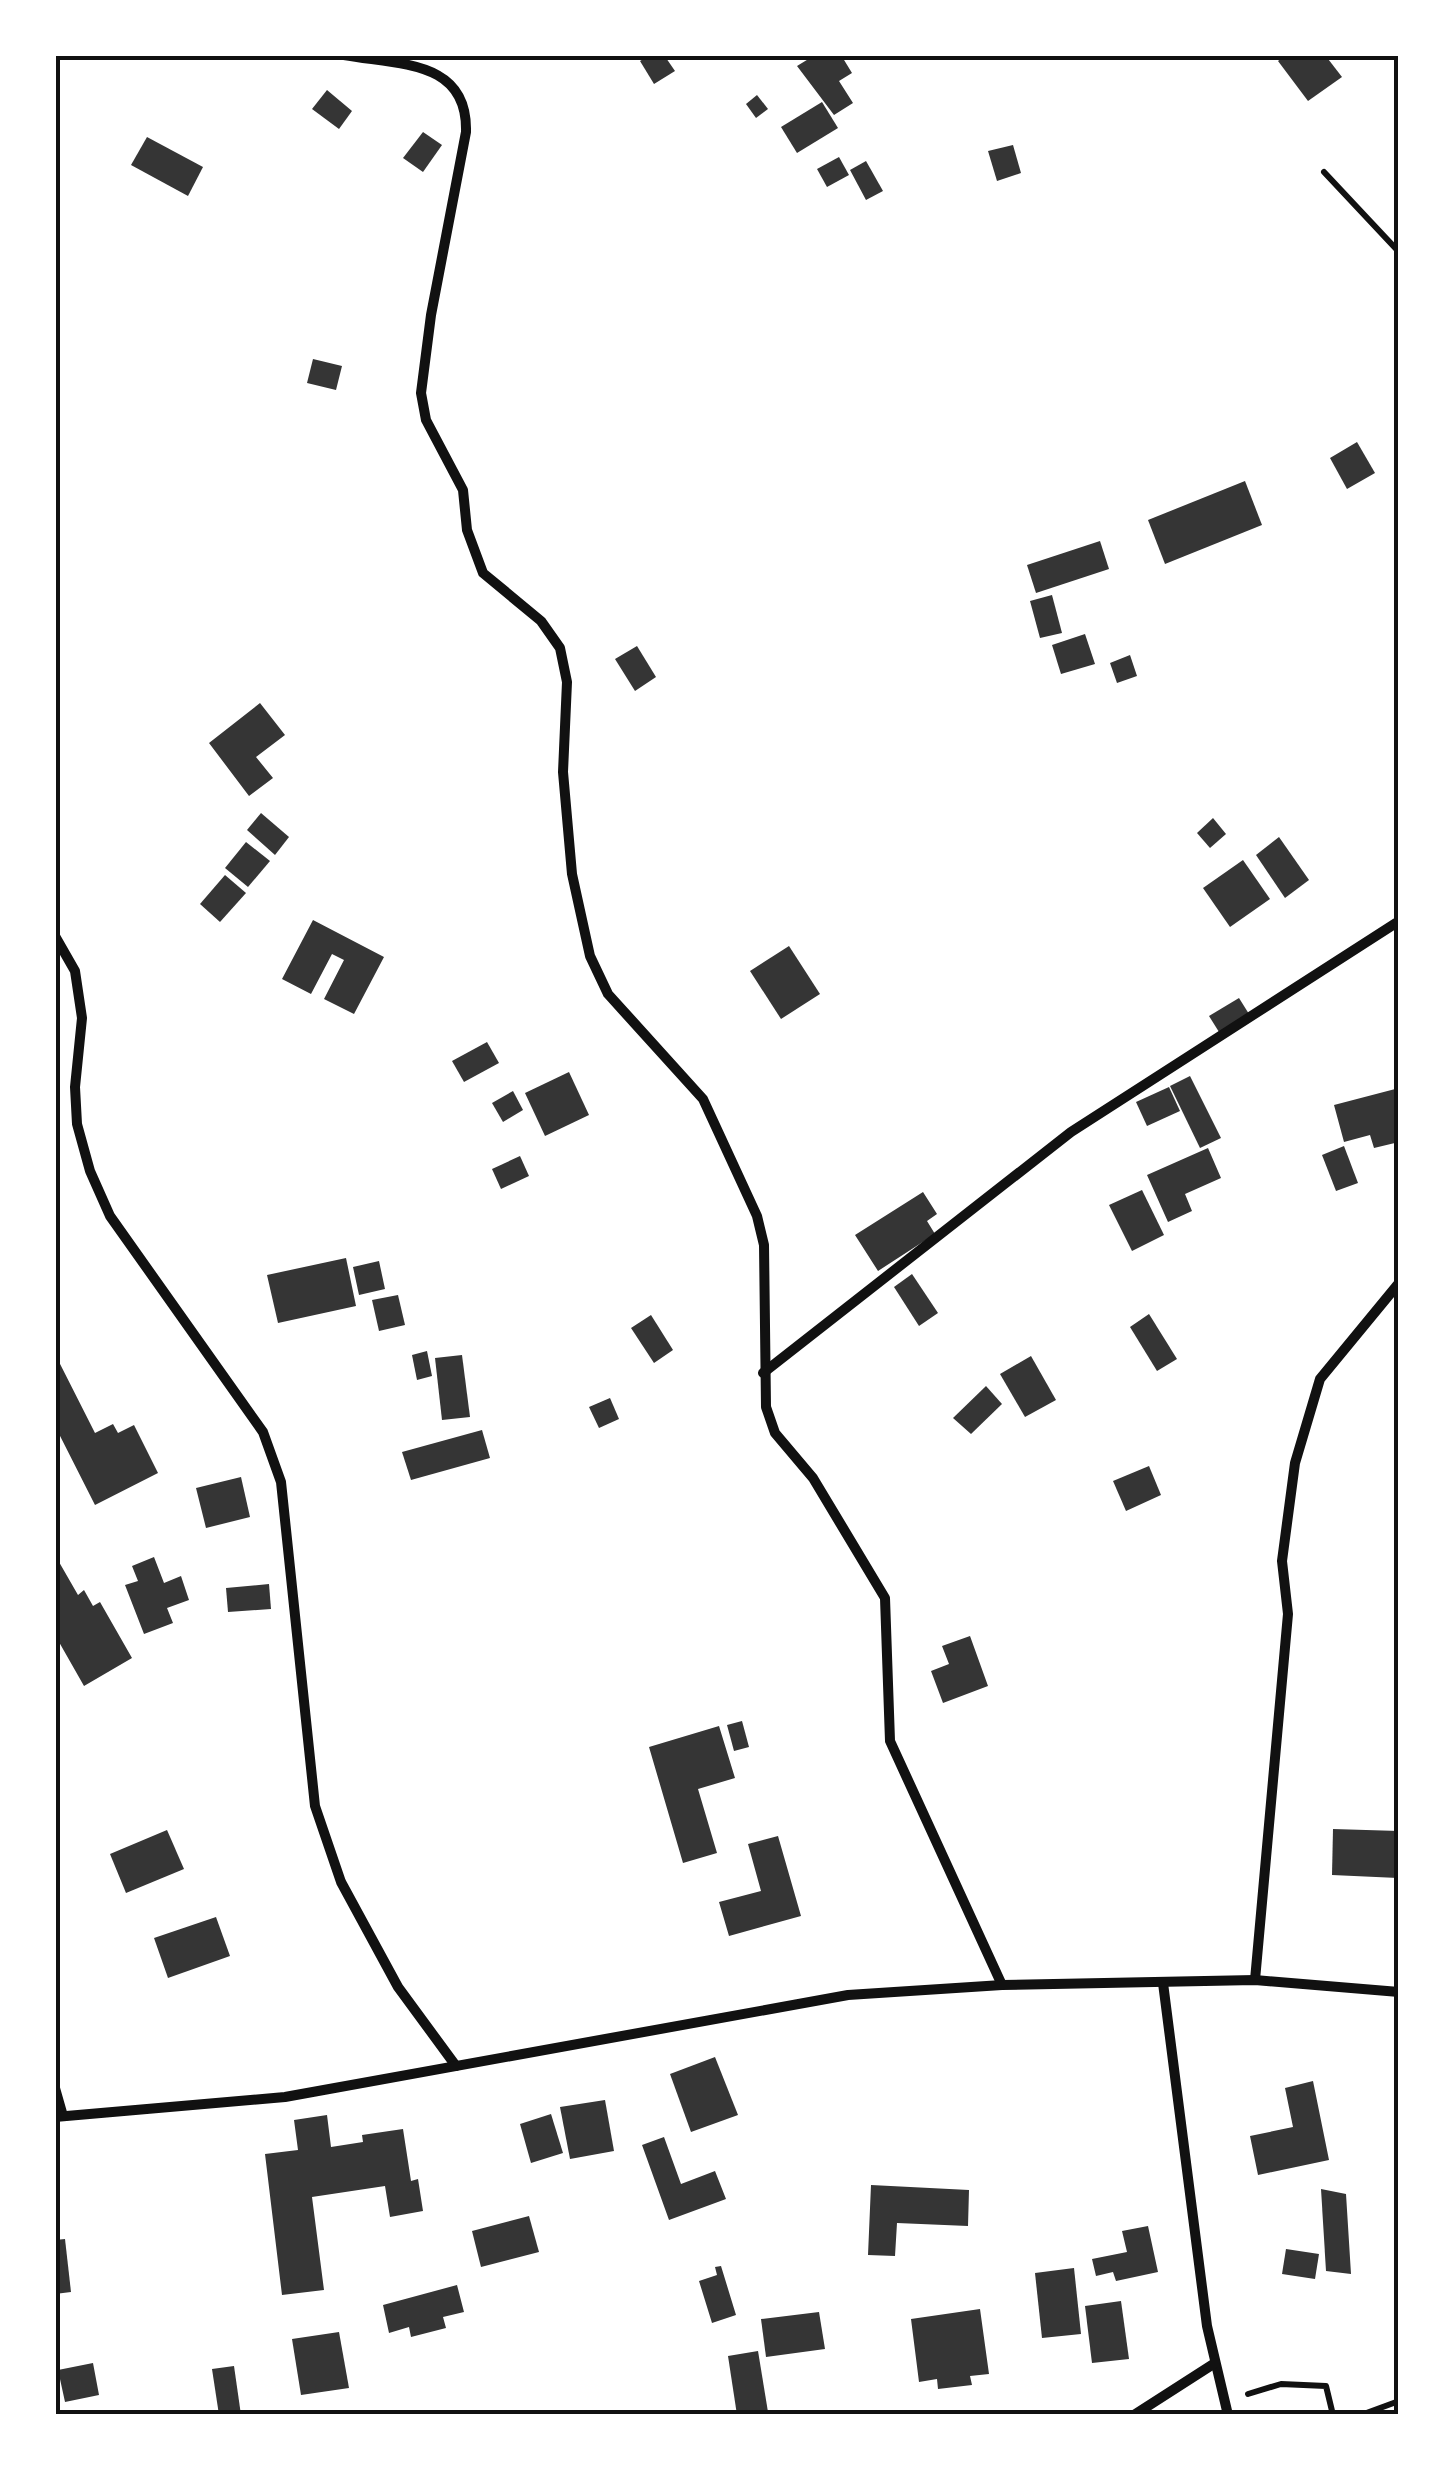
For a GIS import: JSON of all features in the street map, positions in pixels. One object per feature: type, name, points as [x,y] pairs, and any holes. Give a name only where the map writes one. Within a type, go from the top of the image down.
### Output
[{"type":"street","points":[[344,55],[426,69],[453,83],[467,108],[466,132],[430,314],[421,393],[426,420],[463,490],[467,530],[483,573],[541,621],[560,648],[567,682],[563,772],[571,857],[590,956],[617,1006],[704,1098],[757,1216],[764,1245],[766,1408],[775,1434],[813,1478],[885,1598],[890,1741],[1002,1985]]},
{"type":"street","points":[[763,1373],[1071,1132],[1396,923]]},
{"type":"street","points":[[55,936],[75,971],[82,1018],[75,1087],[78,1124],[90,1171],[110,1216],[262,1432],[281,1482],[315,1806],[341,1882],[398,1987],[456,2066]]},
{"type":"street","points":[[1254,1980],[1288,1614],[1282,1560],[1296,1464],[1320,1378],[1399,1284]]},
{"type":"street","points":[[55,2088],[59,2117],[285,2096],[848,1995],[1002,1985],[1254,1980],[1399,1992]]},
{"type":"street","points":[[1163,1983],[1215,2363],[1228,2415]]},
{"type":"street","points":[[1134,2415],[1215,2363]]},
{"type":"path","points":[[1324,172],[1399,252]]},
{"type":"path","points":[[1225,2402],[1281,2384],[1326,2386],[1332,2415]]},
{"type":"path","points":[[1361,2415],[1399,2401]]},
{"type":"building","points":[[650,55],[664,55],[675,71],[654,84],[640,61]]},
{"type":"building","points":[[815,55],[841,55],[852,73],[839,81],[853,103],[834,115],[797,66]]},
{"type":"building","points":[[1286,55],[1325,55],[1342,77],[1308,101],[1278,61]]},
{"type":"building","points":[[327,90],[352,111],[339,129],[312,109]]},
{"type":"building","points":[[757,95],[768,109],[756,118],[746,104]]},
{"type":"building","points":[[822,102],[838,128],[797,153],[781,127]]},
{"type":"building","points":[[423,132],[442,145],[423,172],[403,158]]},
{"type":"building","points":[[147,137],[203,167],[188,196],[131,165]]},
{"type":"building","points":[[1013,145],[1021,173],[997,181],[988,151]]},
{"type":"building","points":[[839,157],[849,175],[827,187],[817,169]]},
{"type":"building","points":[[866,161],[883,191],[866,200],[850,170]]},
{"type":"building","points":[[313,359],[342,366],[336,390],[307,383]]},
{"type":"building","points":[[1357,442],[1375,473],[1347,489],[1330,458]]},
{"type":"building","points":[[1245,481],[1262,525],[1165,564],[1148,520]]},
{"type":"building","points":[[1100,541],[1109,569],[1036,593],[1027,565]]},
{"type":"building","points":[[1052,595],[1062,633],[1040,638],[1030,601]]},
{"type":"building","points":[[1085,634],[1095,664],[1061,674],[1052,645]]},
{"type":"building","points":[[637,646],[656,677],[635,691],[615,659]]},
{"type":"building","points":[[1130,655],[1137,676],[1117,683],[1110,663]]},
{"type":"building","points":[[260,703],[285,735],[256,757],[273,778],[249,796],[209,743]]},
{"type":"building","points":[[261,813],[289,837],[275,855],[247,830]]},
{"type":"building","points":[[1213,818],[1226,834],[1210,848],[1197,833]]},
{"type":"building","points":[[1279,837],[1309,880],[1285,898],[1256,855]]},
{"type":"building","points":[[246,842],[270,861],[248,887],[225,868]]},
{"type":"building","points":[[1243,860],[1270,899],[1230,927],[1203,888]]},
{"type":"building","points":[[225,875],[246,893],[220,922],[200,904]]},
{"type":"building","points":[[313,920],[384,957],[354,1014],[324,999],[344,960],[332,954],[311,994],[282,979]]},
{"type":"building","points":[[789,946],[820,994],[781,1019],[750,971]]},
{"type":"building","points":[[1239,998],[1249,1014],[1219,1032],[1209,1016]]},
{"type":"building","points":[[487,1042],[499,1063],[464,1082],[452,1061]]},
{"type":"building","points":[[569,1072],[589,1115],[545,1136],[525,1093]]},
{"type":"building","points":[[1190,1076],[1221,1138],[1200,1148],[1170,1086]]},
{"type":"building","points":[[1169,1087],[1180,1111],[1147,1126],[1136,1102]]},
{"type":"building","points":[[1399,1088],[1399,1142],[1374,1148],[1370,1135],[1344,1142],[1334,1105]]},
{"type":"building","points":[[513,1091],[523,1110],[503,1122],[492,1103]]},
{"type":"building","points":[[1344,1146],[1358,1183],[1336,1191],[1322,1155]]},
{"type":"building","points":[[1208,1148],[1221,1178],[1185,1194],[1192,1211],[1168,1222],[1147,1175]]},
{"type":"building","points":[[520,1156],[529,1176],[501,1189],[492,1169]]},
{"type":"building","points":[[1142,1190],[1164,1235],[1132,1251],[1109,1205]]},
{"type":"building","points":[[923,1192],[937,1214],[927,1221],[935,1234],[878,1271],[855,1235]]},
{"type":"building","points":[[346,1258],[356,1306],[278,1323],[267,1275]]},
{"type":"building","points":[[379,1261],[385,1289],[359,1295],[353,1267]]},
{"type":"building","points":[[912,1274],[938,1313],[919,1326],[894,1287]]},
{"type":"building","points":[[398,1295],[405,1325],[379,1331],[372,1300]]},
{"type":"building","points":[[1149,1314],[1177,1359],[1157,1371],[1130,1327]]},
{"type":"building","points":[[651,1315],[673,1350],[654,1363],[631,1328]]},
{"type":"building","points":[[427,1351],[432,1376],[417,1380],[412,1355]]},
{"type":"building","points":[[55,1354],[95,1433],[113,1424],[118,1433],[134,1425],[158,1473],[95,1505],[55,1426]]},
{"type":"building","points":[[462,1355],[470,1417],[442,1420],[435,1358]]},
{"type":"building","points":[[1031,1356],[1056,1400],[1025,1417],[1000,1374]]},
{"type":"building","points":[[986,1386],[1002,1404],[971,1434],[953,1418]]},
{"type":"building","points":[[610,1398],[619,1419],[599,1428],[589,1407]]},
{"type":"building","points":[[482,1430],[490,1458],[411,1480],[402,1452]]},
{"type":"building","points":[[1149,1466],[1161,1495],[1126,1511],[1113,1481]]},
{"type":"building","points":[[241,1477],[250,1517],[206,1528],[196,1488]]},
{"type":"building","points":[[55,1555],[78,1595],[84,1590],[93,1606],[100,1602],[132,1658],[84,1686],[55,1635]]},
{"type":"building","points":[[154,1557],[164,1583],[181,1576],[189,1600],[167,1608],[173,1623],[144,1634],[125,1585],[138,1581],[132,1566]]},
{"type":"building","points":[[269,1584],[271,1609],[228,1612],[226,1588]]},
{"type":"building","points":[[970,1636],[988,1686],[943,1703],[931,1671],[949,1664],[942,1646]]},
{"type":"building","points":[[742,1721],[749,1747],[734,1751],[727,1725]]},
{"type":"building","points":[[719,1726],[735,1778],[698,1789],[717,1853],[683,1863],[649,1747]]},
{"type":"building","points":[[1333,1829],[1399,1831],[1398,1878],[1332,1875]]},
{"type":"building","points":[[167,1830],[184,1869],[126,1893],[110,1854]]},
{"type":"building","points":[[778,1836],[801,1916],[729,1936],[719,1902],[761,1891],[748,1844]]},
{"type":"building","points":[[216,1917],[230,1956],[168,1978],[154,1938]]},
{"type":"building","points":[[715,2057],[738,2115],[691,2132],[670,2074]]},
{"type":"building","points":[[1313,2081],[1329,2160],[1258,2175],[1250,2136],[1293,2127],[1285,2088]]},
{"type":"building","points":[[605,2100],[614,2151],[570,2159],[560,2107]]},
{"type":"building","points":[[551,2114],[563,2153],[531,2163],[520,2124]]},
{"type":"building","points":[[327,2115],[331,2147],[363,2142],[362,2135],[403,2129],[411,2181],[418,2179],[423,2211],[390,2217],[385,2186],[312,2197],[324,2290],[282,2295],[265,2154],[298,2150],[294,2120]]},
{"type":"building","points":[[664,2137],[681,2184],[715,2171],[726,2199],[669,2220],[642,2145]]},
{"type":"building","points":[[871,2185],[969,2190],[968,2226],[897,2223],[895,2256],[868,2255]]},
{"type":"building","points":[[1321,2189],[1346,2194],[1351,2274],[1326,2271]]},
{"type":"building","points":[[529,2216],[539,2252],[481,2267],[472,2231]]},
{"type":"building","points":[[1148,2226],[1158,2272],[1116,2281],[1113,2272],[1096,2276],[1092,2259],[1127,2252],[1122,2231]]},
{"type":"building","points":[[65,2239],[71,2292],[55,2294],[55,2240]]},
{"type":"building","points":[[1286,2249],[1319,2254],[1315,2279],[1282,2274]]},
{"type":"building","points":[[721,2266],[736,2315],[712,2323],[699,2281],[717,2275],[715,2267]]},
{"type":"building","points":[[1074,2268],[1081,2334],[1042,2338],[1035,2273]]},
{"type":"building","points":[[457,2285],[464,2312],[443,2317],[446,2328],[411,2337],[409,2327],[389,2333],[383,2305]]},
{"type":"building","points":[[1121,2301],[1129,2359],[1092,2363],[1085,2306]]},
{"type":"building","points":[[980,2309],[989,2374],[970,2376],[972,2385],[938,2389],[937,2379],[919,2382],[911,2319]]},
{"type":"building","points":[[819,2312],[825,2349],[766,2357],[761,2319]]},
{"type":"building","points":[[339,2332],[349,2388],[301,2395],[292,2339]]},
{"type":"building","points":[[758,2351],[768,2412],[737,2415],[728,2356]]},
{"type":"building","points":[[93,2363],[99,2395],[65,2402],[58,2370]]},
{"type":"building","points":[[234,2366],[241,2415],[219,2415],[212,2369]]}]
